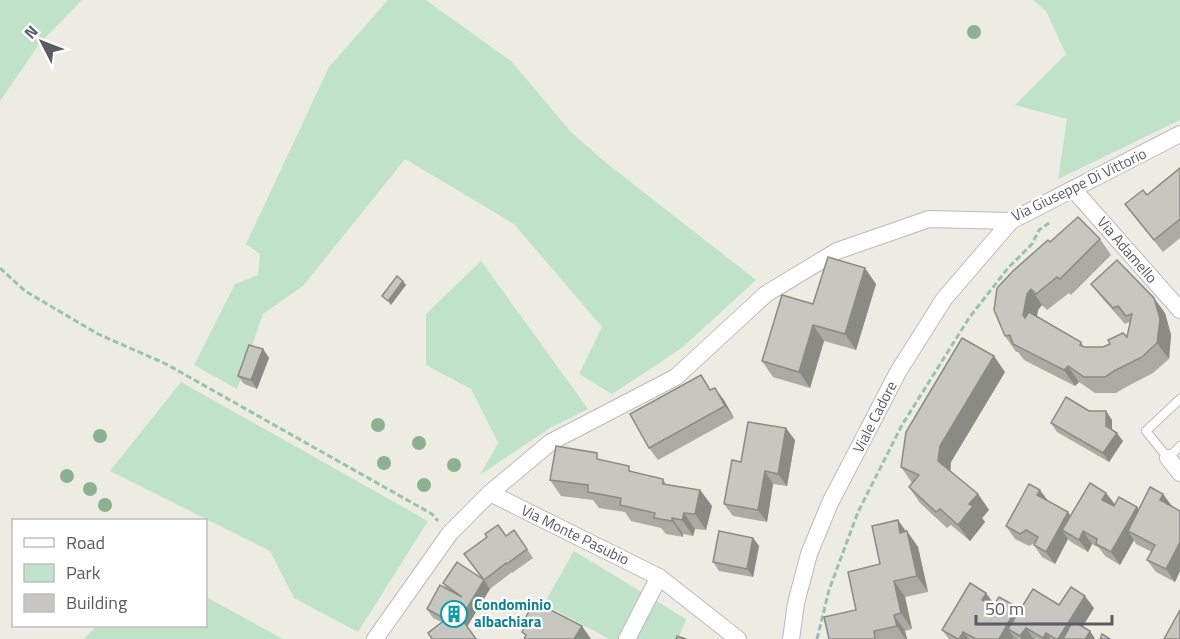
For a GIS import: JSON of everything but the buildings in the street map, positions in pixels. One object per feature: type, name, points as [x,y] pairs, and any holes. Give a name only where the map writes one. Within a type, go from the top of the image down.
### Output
[{"type":"street","name":"Via Giuseppe Di Vittorio","points":[[375,639],[450,533],[490,493],[551,442],[676,377],[766,294],[837,251],[929,219],[1011,221],[1180,134]]},
{"type":"street","name":"Via Adamello","points":[[1073,189],[1180,310]]},
{"type":"street","name":"Viale Cadore","points":[[791,639],[796,603],[809,554],[830,503],[898,372],[944,299],[1011,221]]},
{"type":"street","points":[[1174,452],[1180,473]]},
{"type":"street","name":"Via Monte Pasubio","points":[[490,493],[659,577],[738,639]]},
{"type":"street","points":[[627,639],[659,577]]},
{"type":"lane","points":[[1174,452],[1146,430],[1180,399]]},
{"type":"path","points":[[817,639],[829,590],[858,512],[902,425],[969,318],[1008,268],[1032,244],[1039,230],[1056,217]]},
{"type":"path","points":[[0,268],[25,291],[98,334],[166,364],[432,514],[450,533]]},
{"type":"green space","points":[[0,0],[82,0],[40,43],[0,101]]},
{"type":"green space","points":[[388,0],[426,0],[512,62],[570,131],[605,162],[756,280],[683,347],[612,394],[579,374],[602,327],[514,224],[405,159],[303,286],[263,314],[237,389],[194,365],[235,284],[258,275],[260,254],[246,244],[329,67]]},
{"type":"green space","points":[[1033,0],[1180,0],[1180,120],[1058,179],[1067,119],[1015,105],[1066,54],[1046,11]]},
{"type":"green space","points":[[481,261],[588,409],[550,428],[480,475],[498,443],[471,389],[426,365],[426,314]]},
{"type":"green space","points":[[181,382],[428,521],[358,632],[294,598],[270,551],[110,471]]},
{"type":"green space","points":[[574,551],[686,619],[678,639],[609,639],[544,604]]},
{"type":"green space","points":[[207,598],[283,639],[84,639],[95,627],[207,627]]},
{"type":"place","name":"Condominio albachiara","points":[[454,614]]}]
